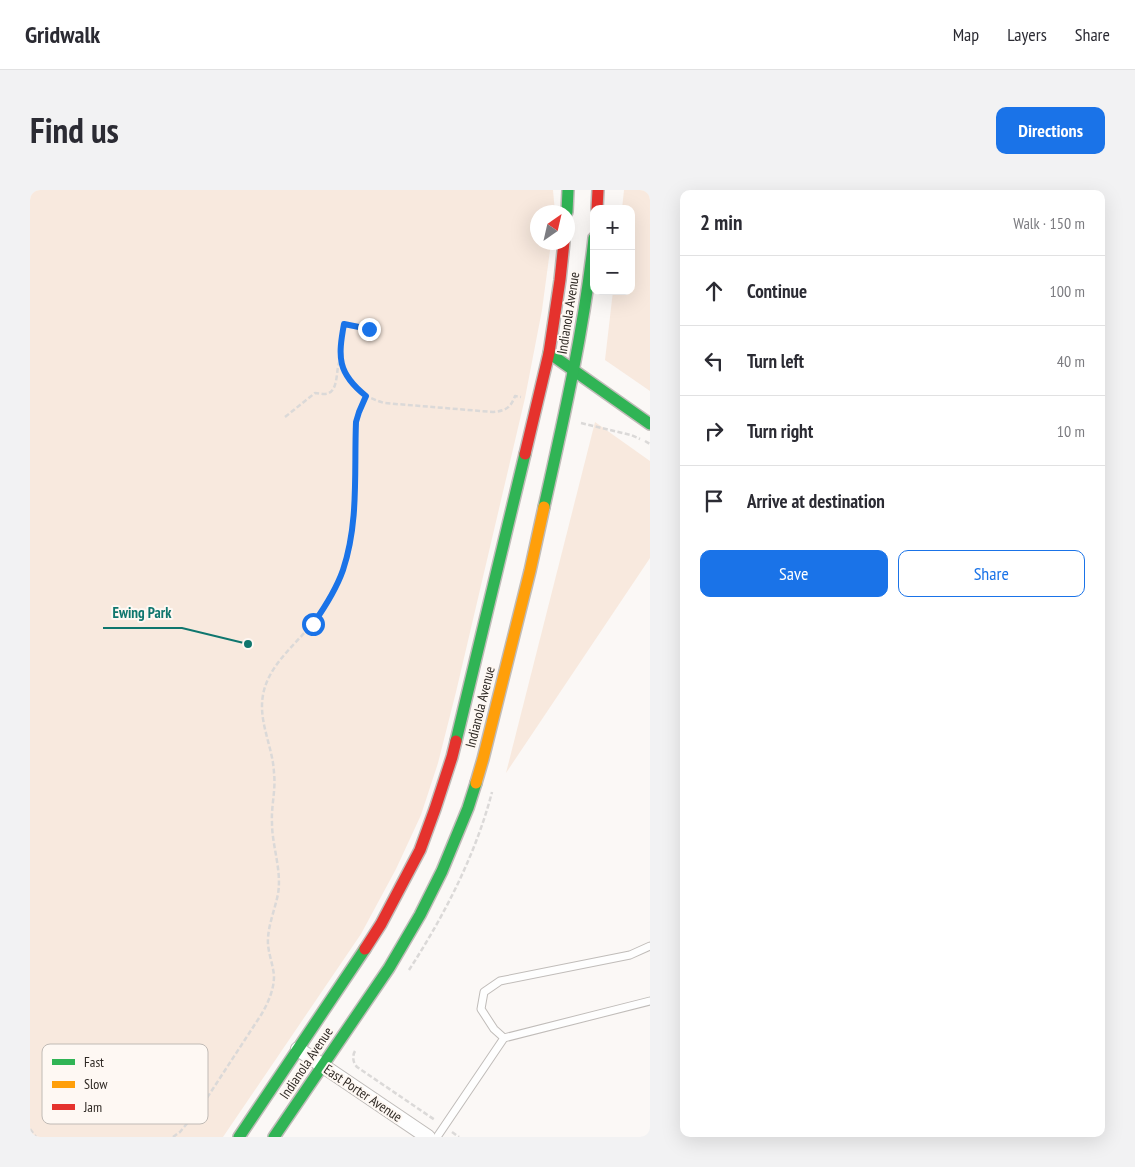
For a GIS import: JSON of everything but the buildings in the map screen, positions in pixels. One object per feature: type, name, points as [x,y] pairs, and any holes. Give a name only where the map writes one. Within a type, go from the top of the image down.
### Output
[{"type":"main road","points":[[567,205],[568,190]]},
{"type":"main road","points":[[597,205],[598,190]]},
{"type":"main road","name":"Indianola Avenue","points":[[239,1137],[381,924],[420,850],[435,809],[452,758],[549,354],[563,250]]},
{"type":"main road","name":"Indianola Avenue","points":[[274,1137],[389,968],[420,915],[442,871],[468,808],[483,759],[527,580],[573,370],[593,250]]},
{"type":"main road","points":[[549,354],[650,424]]},
{"type":"street","name":"East Porter Avenue","points":[[298,1049],[428,1137]]},
{"type":"lane","points":[[504,1038],[494,1029],[481,1009],[484,992],[500,981],[630,955],[650,946]]},
{"type":"lane","points":[[437,1137],[504,1038],[650,1001]]},
{"type":"path","points":[[369,329],[344,324],[340,358],[343,371],[349,380],[366,396],[384,403],[493,412],[508,408],[515,396],[525,398]]},
{"type":"path","points":[[285,417],[315,393],[324,394],[332,390],[340,358]]},
{"type":"path","points":[[208,1095],[262,1015],[272,989],[274,976],[268,940],[278,894],[277,855],[272,835],[275,775],[261,710],[263,695],[271,674],[323,610],[334,592],[343,571],[353,529],[356,493],[356,422],[366,396]]},
{"type":"path","points":[[581,422],[631,435],[650,444]]},
{"type":"path","points":[[354,1052],[354,1064],[357,1067],[459,1137]]},
{"type":"path","points":[[173,1137],[186,1124]]},
{"type":"path","points":[[30,1128],[36,1137]]},
{"type":"shaded area","points":[[30,190],[553,190],[554,205],[530,205],[530,250],[550,250],[542,310],[525,398],[456,692],[438,763],[421,815],[396,869],[361,934],[223,1137],[30,1137]]},
{"type":"shaded area","points":[[624,190],[650,190],[650,391],[605,360],[613,295],[635,295],[635,205],[622,205]]},
{"type":"shaded area","points":[[595,422],[650,461],[650,558],[506,773]]},
{"type":"traffic: fast","points":[[567,205],[568,190]]},
{"type":"traffic: fast","points":[[544,507],[579,340],[593,250]]},
{"type":"traffic: fast","points":[[549,353],[650,424]]},
{"type":"traffic: fast","points":[[456,741],[525,454]]},
{"type":"traffic: fast","points":[[274,1137],[389,968],[420,915],[442,871],[468,808],[476,783]]},
{"type":"traffic: fast","points":[[239,1137],[365,949]]},
{"type":"traffic: slow","points":[[476,783],[530,571],[544,507]]},
{"type":"traffic: jam","points":[[597,205],[598,190]]},
{"type":"traffic: jam","points":[[525,454],[549,353],[563,250]]},
{"type":"traffic: jam","points":[[365,949],[381,924],[420,850],[456,741]]},
{"type":"place","name":"Ewing Park","points":[[248,644]]},
{"type":"route","points":[[313,624],[334,592],[343,571],[353,529],[356,493],[356,422],[366,396],[356,388],[343,371],[340,358],[341,339],[344,324],[369,329]]}]
